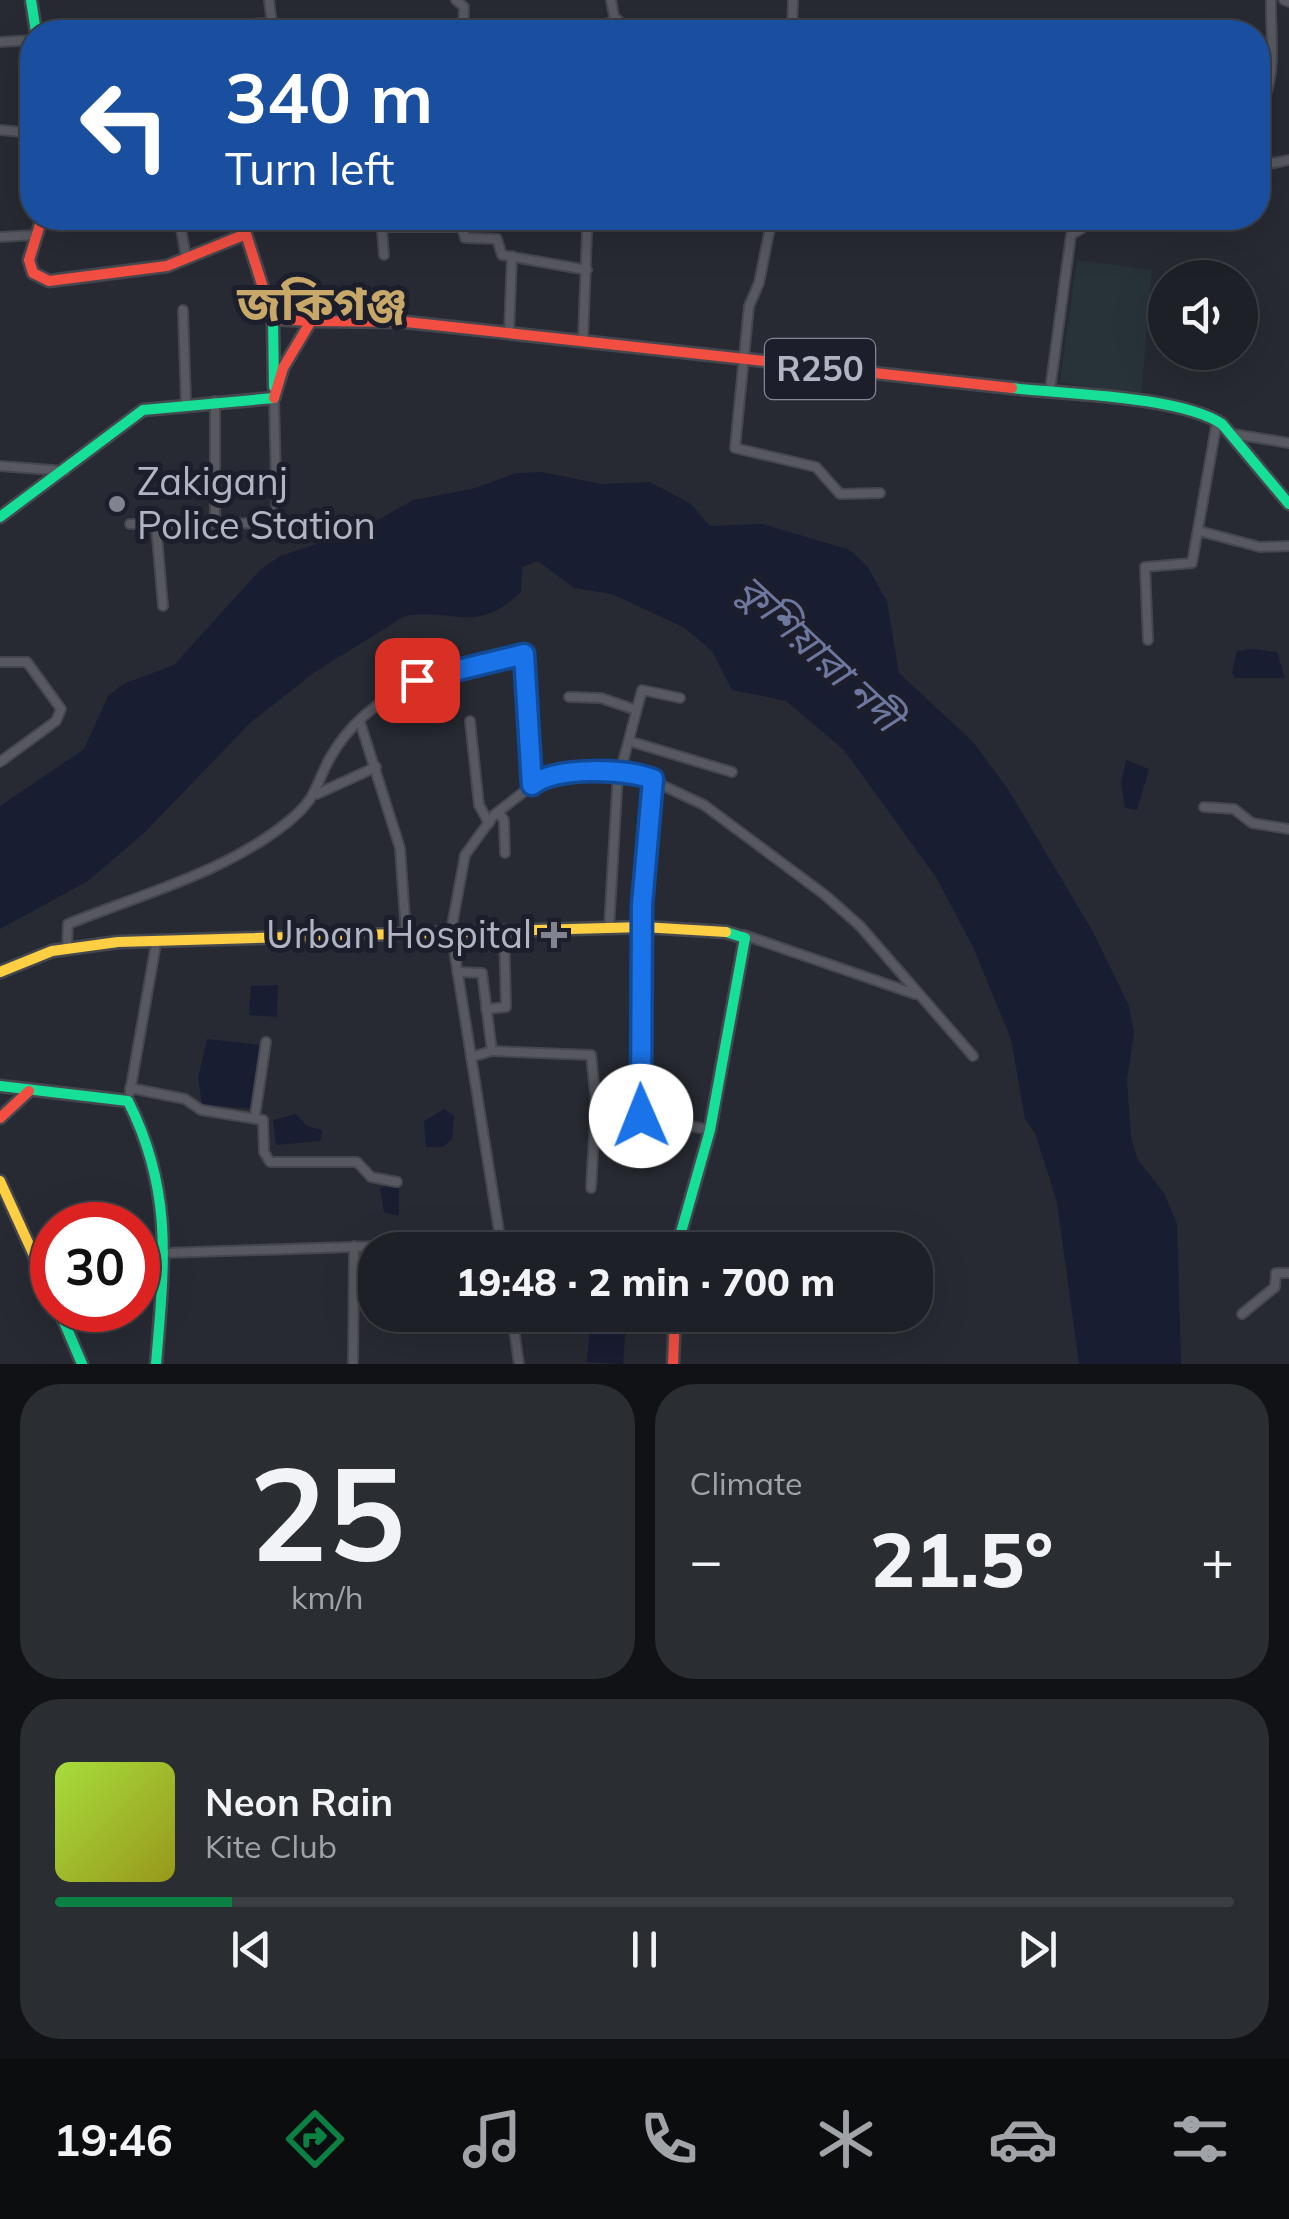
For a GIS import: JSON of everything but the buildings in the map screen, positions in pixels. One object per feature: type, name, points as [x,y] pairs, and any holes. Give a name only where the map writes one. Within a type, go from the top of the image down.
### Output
[{"type":"main road","points":[[37,230],[29,260],[33,273],[49,281],[167,266],[246,234],[273,319],[274,398]]},
{"type":"main road","points":[[273,319],[312,322],[283,368],[274,398]]},
{"type":"main road","name":"R250","points":[[312,322],[406,322],[509,332],[1050,390],[1162,406],[1217,421],[1233,434],[1289,504]]},
{"type":"main road","points":[[0,517],[38,486],[67,471],[143,410],[274,398]]},
{"type":"main road","points":[[0,972],[67,949],[118,942],[156,944],[609,928],[744,935],[710,1130],[681,1232]]},
{"type":"main road","points":[[0,1086],[128,1101],[143,1126],[164,1194],[156,1364]]},
{"type":"main road","points":[[0,1118],[29,1091]]},
{"type":"main road","points":[[0,1181],[30,1247]]},
{"type":"main road","points":[[68,1332],[82,1364]]},
{"type":"main road","points":[[673,1364],[674,1332]]},
{"type":"street","points":[[611,0],[618,20]]},
{"type":"street","points":[[1270,76],[1271,0]]},
{"type":"street","points":[[181,230],[186,257]]},
{"type":"street","points":[[245,230],[246,234]]},
{"type":"street","points":[[382,230],[384,255]]},
{"type":"street","points":[[463,230],[465,238],[497,239],[502,255],[586,270]]},
{"type":"street","points":[[583,340],[590,230]]},
{"type":"street","points":[[770,230],[760,284],[749,306],[736,403],[741,417],[734,448],[816,466],[840,494],[880,493]]},
{"type":"street","points":[[1050,390],[1071,235],[1079,230]]},
{"type":"street","points":[[0,237],[35,235]]},
{"type":"street","points":[[509,332],[512,256]]},
{"type":"street","points":[[182,310],[186,404]]},
{"type":"street","points":[[130,524],[277,523],[274,398]]},
{"type":"street","points":[[215,522],[216,402]]},
{"type":"street","points":[[1148,640],[1145,567],[1192,562],[1217,421]]},
{"type":"street","points":[[1233,434],[1289,444]]},
{"type":"street","points":[[0,466],[67,471]]},
{"type":"street","points":[[156,525],[163,606]]},
{"type":"street","points":[[1198,531],[1260,547],[1289,546]]},
{"type":"street","points":[[317,794],[330,758],[380,700],[417,680],[524,654],[532,785]]},
{"type":"street","points":[[0,662],[27,662],[61,710],[56,722],[0,762]]},
{"type":"street","points":[[609,928],[619,773],[636,710],[645,688],[680,698]]},
{"type":"street","points":[[569,698],[601,698],[636,710]]},
{"type":"street","points":[[470,721],[479,805],[488,823]]},
{"type":"street","points":[[360,722],[404,868],[406,933]]},
{"type":"street","points":[[629,741],[732,772]]},
{"type":"street","points":[[67,949],[68,924],[140,899],[259,842],[317,794],[376,767]]},
{"type":"street","points":[[500,1232],[451,931],[453,899],[465,855],[488,823],[539,780],[589,771],[619,773],[653,779],[704,806],[826,895],[860,926],[973,1056]]},
{"type":"street","points":[[653,779],[643,928],[641,1116],[710,1130]]},
{"type":"street","points":[[1204,806],[1234,808],[1252,823],[1289,829]]},
{"type":"street","points":[[498,812],[504,820],[505,853]]},
{"type":"street","points":[[486,1009],[506,1007],[504,930]]},
{"type":"street","points":[[744,935],[917,994]]},
{"type":"street","points":[[128,1101],[156,944]]},
{"type":"street","points":[[457,972],[482,973],[492,1051]]},
{"type":"street","points":[[255,1116],[266,1042]]},
{"type":"street","points":[[471,1058],[492,1051],[591,1056],[596,1103],[591,1188]]},
{"type":"street","points":[[130,1088],[185,1098],[201,1110],[263,1120],[264,1152],[270,1162],[358,1162],[371,1177],[396,1182]]},
{"type":"street","points":[[353,1364],[354,1246]]},
{"type":"street","points":[[164,1254],[358,1246]]},
{"type":"street","points":[[1242,1314],[1275,1287],[1276,1273],[1289,1273]]},
{"type":"street","points":[[514,1332],[519,1364]]},
{"type":"shaded area","points":[[1077,260],[1148,269],[1141,396],[1060,382]]},
{"type":"water","name":"কুশিয়ারা নদী","points":[[542,472],[602,484],[650,482],[691,504],[710,526],[763,524],[850,550],[867,566],[887,601],[899,673],[973,742],[1008,789],[1093,932],[1129,1006],[1134,1033],[1127,1080],[1131,1138],[1138,1160],[1164,1193],[1177,1224],[1181,1364],[1079,1364],[1057,1202],[1035,1133],[1025,1119],[1011,1039],[973,947],[936,877],[844,750],[786,701],[732,690],[712,651],[685,628],[612,594],[574,588],[538,561],[522,567],[521,592],[490,613],[477,617],[405,616],[315,672],[251,722],[146,831],[88,881],[0,929],[0,806],[84,749],[108,696],[123,684],[174,665],[260,570],[280,556],[362,529],[413,500],[472,489],[517,473]]},
{"type":"water","points":[[1237,651],[1277,652],[1285,678],[1235,678],[1232,673]]},
{"type":"water","points":[[1126,760],[1149,769],[1137,810],[1125,808],[1121,783]]},
{"type":"water","points":[[278,985],[277,1017],[249,1015],[251,986]]},
{"type":"water","points":[[207,1039],[260,1045],[251,1109],[202,1104],[198,1078]]},
{"type":"water","points":[[680,1083],[678,1118],[646,1112],[645,1086]]},
{"type":"water","points":[[444,1109],[454,1116],[452,1139],[443,1147],[426,1147],[424,1121]]},
{"type":"water","points":[[296,1114],[307,1126],[322,1130],[321,1141],[276,1145],[273,1120]]},
{"type":"water","points":[[399,1187],[399,1216],[384,1212],[380,1188]]},
{"type":"water","points":[[589,1332],[625,1332],[623,1364],[587,1362]]},
{"type":"traffic: fast","points":[[31,0],[34,20]]},
{"type":"traffic: fast","points":[[273,319],[274,387]]},
{"type":"traffic: fast","points":[[1012,388],[1151,402],[1203,415],[1222,424],[1289,504]]},
{"type":"traffic: fast","points":[[0,517],[143,410],[274,398]]},
{"type":"traffic: fast","points":[[681,1232],[710,1130],[745,938],[726,932]]},
{"type":"traffic: fast","points":[[0,1086],[128,1101],[143,1134],[159,1198],[163,1262],[156,1364]]},
{"type":"traffic: fast","points":[[68,1332],[82,1364]]},
{"type":"traffic: slow","points":[[0,972],[52,951],[118,942],[643,927],[726,932]]},
{"type":"traffic: slow","points":[[0,1181],[30,1247]]},
{"type":"traffic: jam","points":[[38,230],[29,260],[33,273],[49,281],[167,266],[246,234],[273,319],[311,321]]},
{"type":"traffic: jam","points":[[274,398],[283,368],[311,321]]},
{"type":"traffic: jam","points":[[311,321],[406,322],[1012,388]]},
{"type":"traffic: jam","points":[[0,1118],[29,1091]]},
{"type":"traffic: jam","points":[[673,1364],[674,1332]]},
{"type":"place","name":"Zakiganj Police Station","points":[[117,504]]},
{"type":"place","name":"Urban Hospital","points":[[554,935]]},
{"type":"district","name":"জকিগঞ্জ","points":[[322,303]]},
{"type":"route","points":[[417,680],[524,654],[532,785],[539,780],[589,771],[636,773],[653,779],[642,905],[641,1116]]}]
